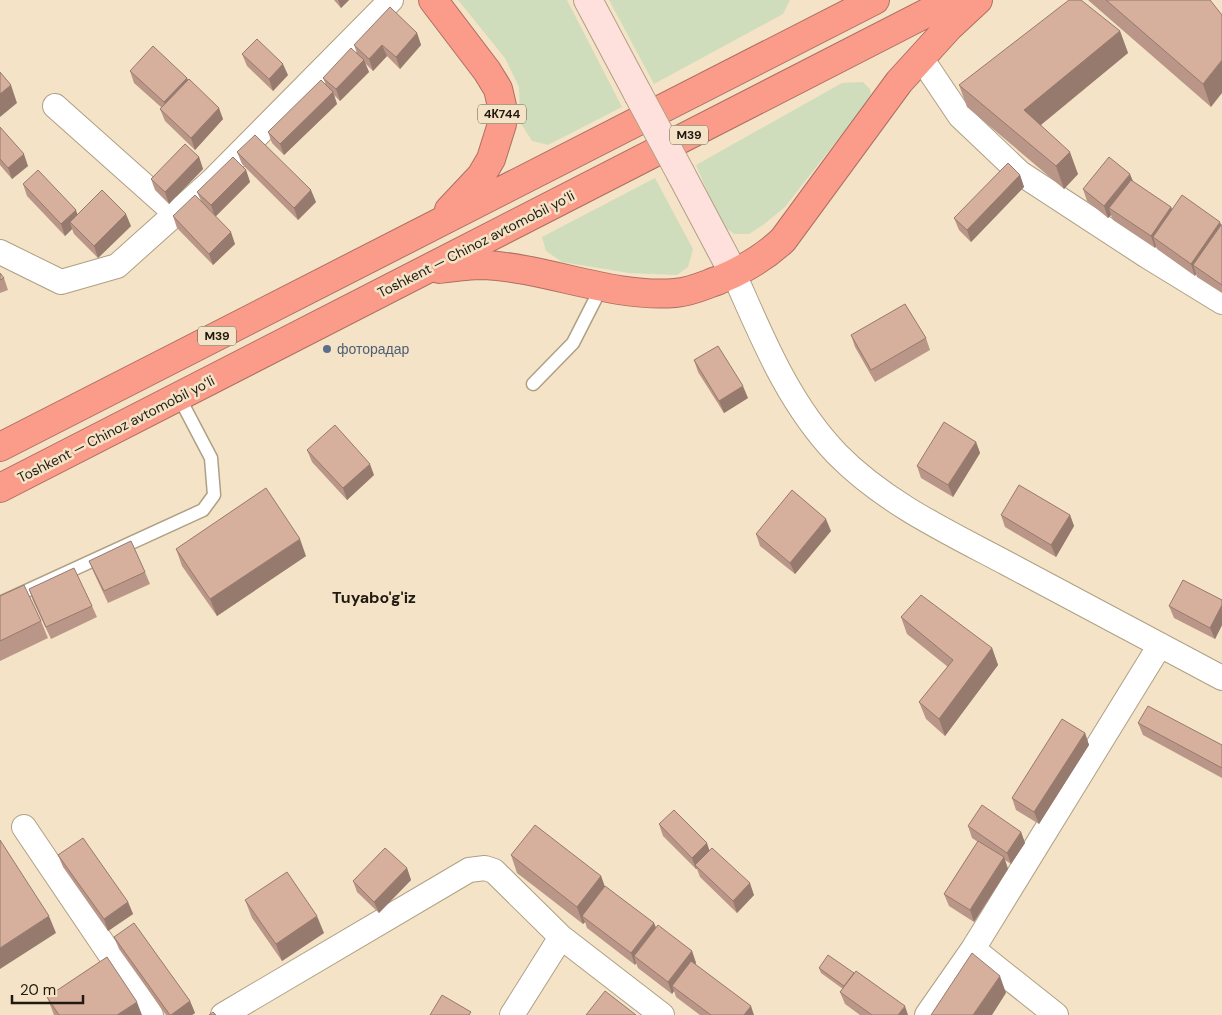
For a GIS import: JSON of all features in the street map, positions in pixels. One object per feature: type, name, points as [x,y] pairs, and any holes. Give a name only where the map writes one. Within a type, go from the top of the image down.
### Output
[{"type":"highway","name":"4К744","points":[[434,0],[487,71],[498,89],[502,106],[502,124],[491,159],[477,181],[434,226]]},
{"type":"highway","name":"M39","points":[[0,447],[875,0]]},
{"type":"highway","name":"Toshkent — Chinoz avtomobil yoʻli","points":[[0,488],[952,0]]},
{"type":"highway","points":[[426,269],[484,265],[528,272],[601,288],[655,293],[677,293],[698,288],[734,274],[768,254],[782,240],[899,82],[949,27],[978,0]]},
{"type":"highway","points":[[219,335],[210,347],[212,359],[221,368],[233,368]]},
{"type":"main road","points":[[588,0],[734,274]]},
{"type":"street","points":[[0,252],[61,282],[117,266],[213,180],[391,0]]},
{"type":"street","points":[[921,58],[960,116],[1020,173],[1147,256],[1222,302]]},
{"type":"street","points":[[55,106],[175,214]]},
{"type":"street","points":[[734,274],[791,395],[836,453],[858,474],[909,511],[1222,678]]},
{"type":"street","points":[[927,1015],[973,949],[1160,645]]},
{"type":"street","points":[[24,827],[151,1015]]},
{"type":"street","points":[[223,1015],[469,870],[485,868],[494,871],[560,937],[662,1015]]},
{"type":"street","points":[[512,1015],[560,937]]},
{"type":"street","points":[[973,949],[1056,1015]]},
{"type":"lane","points":[[533,384],[573,344],[601,288]]},
{"type":"lane","points":[[0,603],[203,510],[214,496],[211,458],[179,397]]},
{"type":"green space","points":[[458,0],[567,0],[622,107],[548,145],[532,141],[520,122],[519,87],[505,58]]},
{"type":"green space","points":[[609,0],[790,0],[783,14],[654,84]]},
{"type":"green space","points":[[863,82],[870,89],[871,97],[785,207],[749,234],[734,234],[721,224],[696,165],[842,83]]},
{"type":"green space","points":[[655,178],[693,249],[688,267],[677,275],[629,273],[562,262],[546,251],[542,237]]},
{"type":"building","points":[[1069,0],[1081,0],[1120,31],[1024,110],[1070,152],[1056,166],[959,85]]},
{"type":"building","points":[[1106,0],[1210,0],[1222,15],[1222,60],[1203,84]]},
{"type":"building","points":[[390,7],[417,33],[396,57],[382,45],[369,59],[354,45]]},
{"type":"building","points":[[257,39],[283,64],[269,79],[242,54]]},
{"type":"building","points":[[153,46],[187,78],[164,102],[130,71]]},
{"type":"building","points":[[351,48],[364,60],[336,89],[323,78]]},
{"type":"building","points":[[0,72],[11,85],[0,94]]},
{"type":"building","points":[[189,79],[219,108],[191,138],[160,109]]},
{"type":"building","points":[[321,80],[333,92],[280,144],[268,132]]},
{"type":"building","points":[[0,127],[24,154],[8,168],[0,159]]},
{"type":"building","points":[[255,135],[311,190],[294,208],[237,152]]},
{"type":"building","points":[[185,144],[199,157],[165,192],[151,179]]},
{"type":"building","points":[[233,157],[246,170],[211,205],[197,192]]},
{"type":"building","points":[[1109,157],[1130,174],[1104,206],[1083,189]]},
{"type":"building","points":[[1008,163],[1020,175],[967,230],[954,218]]},
{"type":"building","points":[[38,170],[76,210],[61,224],[23,184]]},
{"type":"building","points":[[1131,180],[1171,207],[1151,236],[1109,208]]},
{"type":"building","points":[[102,190],[126,214],[94,246],[70,222]]},
{"type":"building","points":[[195,195],[231,232],[209,254],[173,216]]},
{"type":"building","points":[[1182,195],[1220,222],[1191,264],[1153,237]]},
{"type":"building","points":[[1222,225],[1222,285],[1193,265]]},
{"type":"building","points":[[905,304],[926,338],[871,370],[851,335]]},
{"type":"building","points":[[718,346],[743,386],[719,401],[694,360]]},
{"type":"building","points":[[944,422],[976,442],[948,485],[917,466]]},
{"type":"building","points":[[335,425],[370,464],[343,488],[307,450]]},
{"type":"building","points":[[1019,485],[1070,515],[1051,545],[1001,515]]},
{"type":"building","points":[[266,488],[300,539],[210,599],[176,549]]},
{"type":"building","points":[[792,490],[826,519],[790,563],[756,534]]},
{"type":"building","points":[[131,541],[145,572],[104,591],[89,561]]},
{"type":"building","points":[[74,568],[92,606],[46,627],[29,589]]},
{"type":"building","points":[[1183,580],[1222,600],[1222,605],[1210,628],[1169,606]]},
{"type":"building","points":[[24,585],[41,621],[0,641],[0,596]]},
{"type":"building","points":[[921,595],[992,648],[939,719],[919,702],[953,660],[901,617]]},
{"type":"building","points":[[1148,706],[1222,745],[1222,768],[1138,723]]},
{"type":"building","points":[[1062,719],[1085,733],[1034,812],[1012,798]]},
{"type":"building","points":[[982,805],[1021,832],[1007,853],[968,826]]},
{"type":"building","points":[[674,810],[707,843],[692,858],[659,824]]},
{"type":"building","points":[[535,825],[601,876],[577,907],[511,855]]},
{"type":"building","points":[[83,838],[128,902],[104,919],[58,855]]},
{"type":"building","points":[[0,840],[49,916],[0,948]]},
{"type":"building","points":[[978,841],[1004,857],[970,910],[944,894]]},
{"type":"building","points":[[385,848],[407,868],[374,902],[353,881]]},
{"type":"building","points":[[712,848],[750,883],[733,901],[695,865]]},
{"type":"building","points":[[287,872],[317,916],[276,944],[245,900]]},
{"type":"building","points":[[605,886],[654,923],[631,953],[582,916]]},
{"type":"building","points":[[134,923],[190,1001],[171,1015],[114,937]]},
{"type":"building","points":[[658,925],[692,951],[668,982],[634,956]]},
{"type":"building","points":[[972,953],[1000,976],[973,1015],[931,1015]]},
{"type":"building","points":[[828,955],[854,973],[844,986],[819,968]]},
{"type":"building","points":[[107,957],[137,1002],[117,1015],[59,1015],[47,997]]},
{"type":"building","points":[[691,961],[751,1006],[744,1015],[711,1015],[672,986]]},
{"type":"building","points":[[856,971],[905,1006],[898,1015],[872,1015],[840,992]]},
{"type":"building","points":[[605,991],[636,1015],[586,1015]]},
{"type":"building","points":[[442,995],[471,1012],[469,1015],[430,1015]]},
{"type":"place","name":"фоторадар","points":[[327,349]]},
{"type":"district","name":"Tuyabo'g'iz","points":[[374,597]]}]
